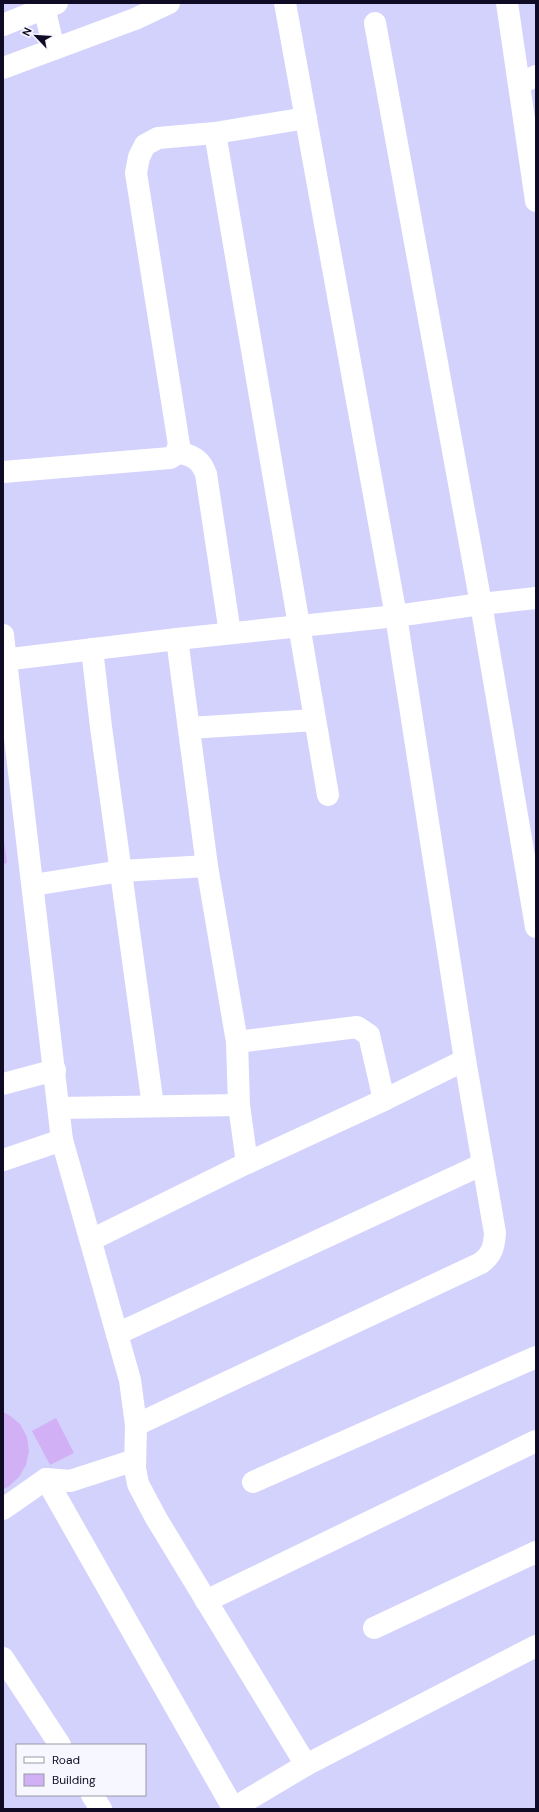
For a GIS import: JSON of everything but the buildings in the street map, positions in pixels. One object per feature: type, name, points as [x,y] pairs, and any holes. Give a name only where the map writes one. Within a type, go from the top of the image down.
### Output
[{"type":"street","points":[[3,68],[135,19],[169,3]]},
{"type":"street","points":[[136,1425],[485,1260],[489,1257],[494,1248],[495,1233],[465,1060],[396,616],[285,3]]},
{"type":"street","points":[[507,3],[528,80],[536,202]]},
{"type":"street","points":[[3,25],[48,5],[54,49]]},
{"type":"street","points":[[375,23],[481,604],[536,927]]},
{"type":"street","points":[[3,472],[170,458],[175,455],[179,445],[136,173],[139,157],[145,145],[158,138],[215,133],[306,118]]},
{"type":"street","points":[[215,133],[328,796]]},
{"type":"street","points":[[177,451],[197,459],[202,464],[206,474],[230,633]]},
{"type":"street","points":[[5,659],[230,633],[396,616],[536,598]]},
{"type":"street","points":[[3,635],[60,1108],[62,1140],[130,1380],[136,1425],[135,1460],[138,1484],[156,1518],[306,1765]]},
{"type":"street","points":[[177,639],[207,866],[237,1042],[240,1105],[247,1163]]},
{"type":"street","points":[[92,649],[100,727],[153,1106]]},
{"type":"street","points":[[189,728],[315,720]]},
{"type":"street","points":[[33,885],[121,871],[207,866]]},
{"type":"street","points":[[237,1042],[357,1027],[369,1036],[384,1100]]},
{"type":"street","points":[[91,1240],[247,1163],[384,1100],[465,1060]]},
{"type":"street","points":[[3,1084],[55,1070]]},
{"type":"street","points":[[60,1108],[240,1105]]},
{"type":"street","points":[[3,1160],[62,1140]]},
{"type":"street","points":[[117,1334],[483,1164]]},
{"type":"street","points":[[253,1482],[536,1357]]},
{"type":"street","points":[[206,1601],[536,1442]]},
{"type":"street","points":[[3,1509],[46,1479],[70,1481],[135,1460]]},
{"type":"street","points":[[46,1479],[233,1809],[306,1765],[536,1646]]},
{"type":"street","points":[[374,1628],[536,1552]]},
{"type":"street","points":[[3,1658],[59,1744]]},
{"type":"street","points":[[93,1796],[101,1809]]}]
